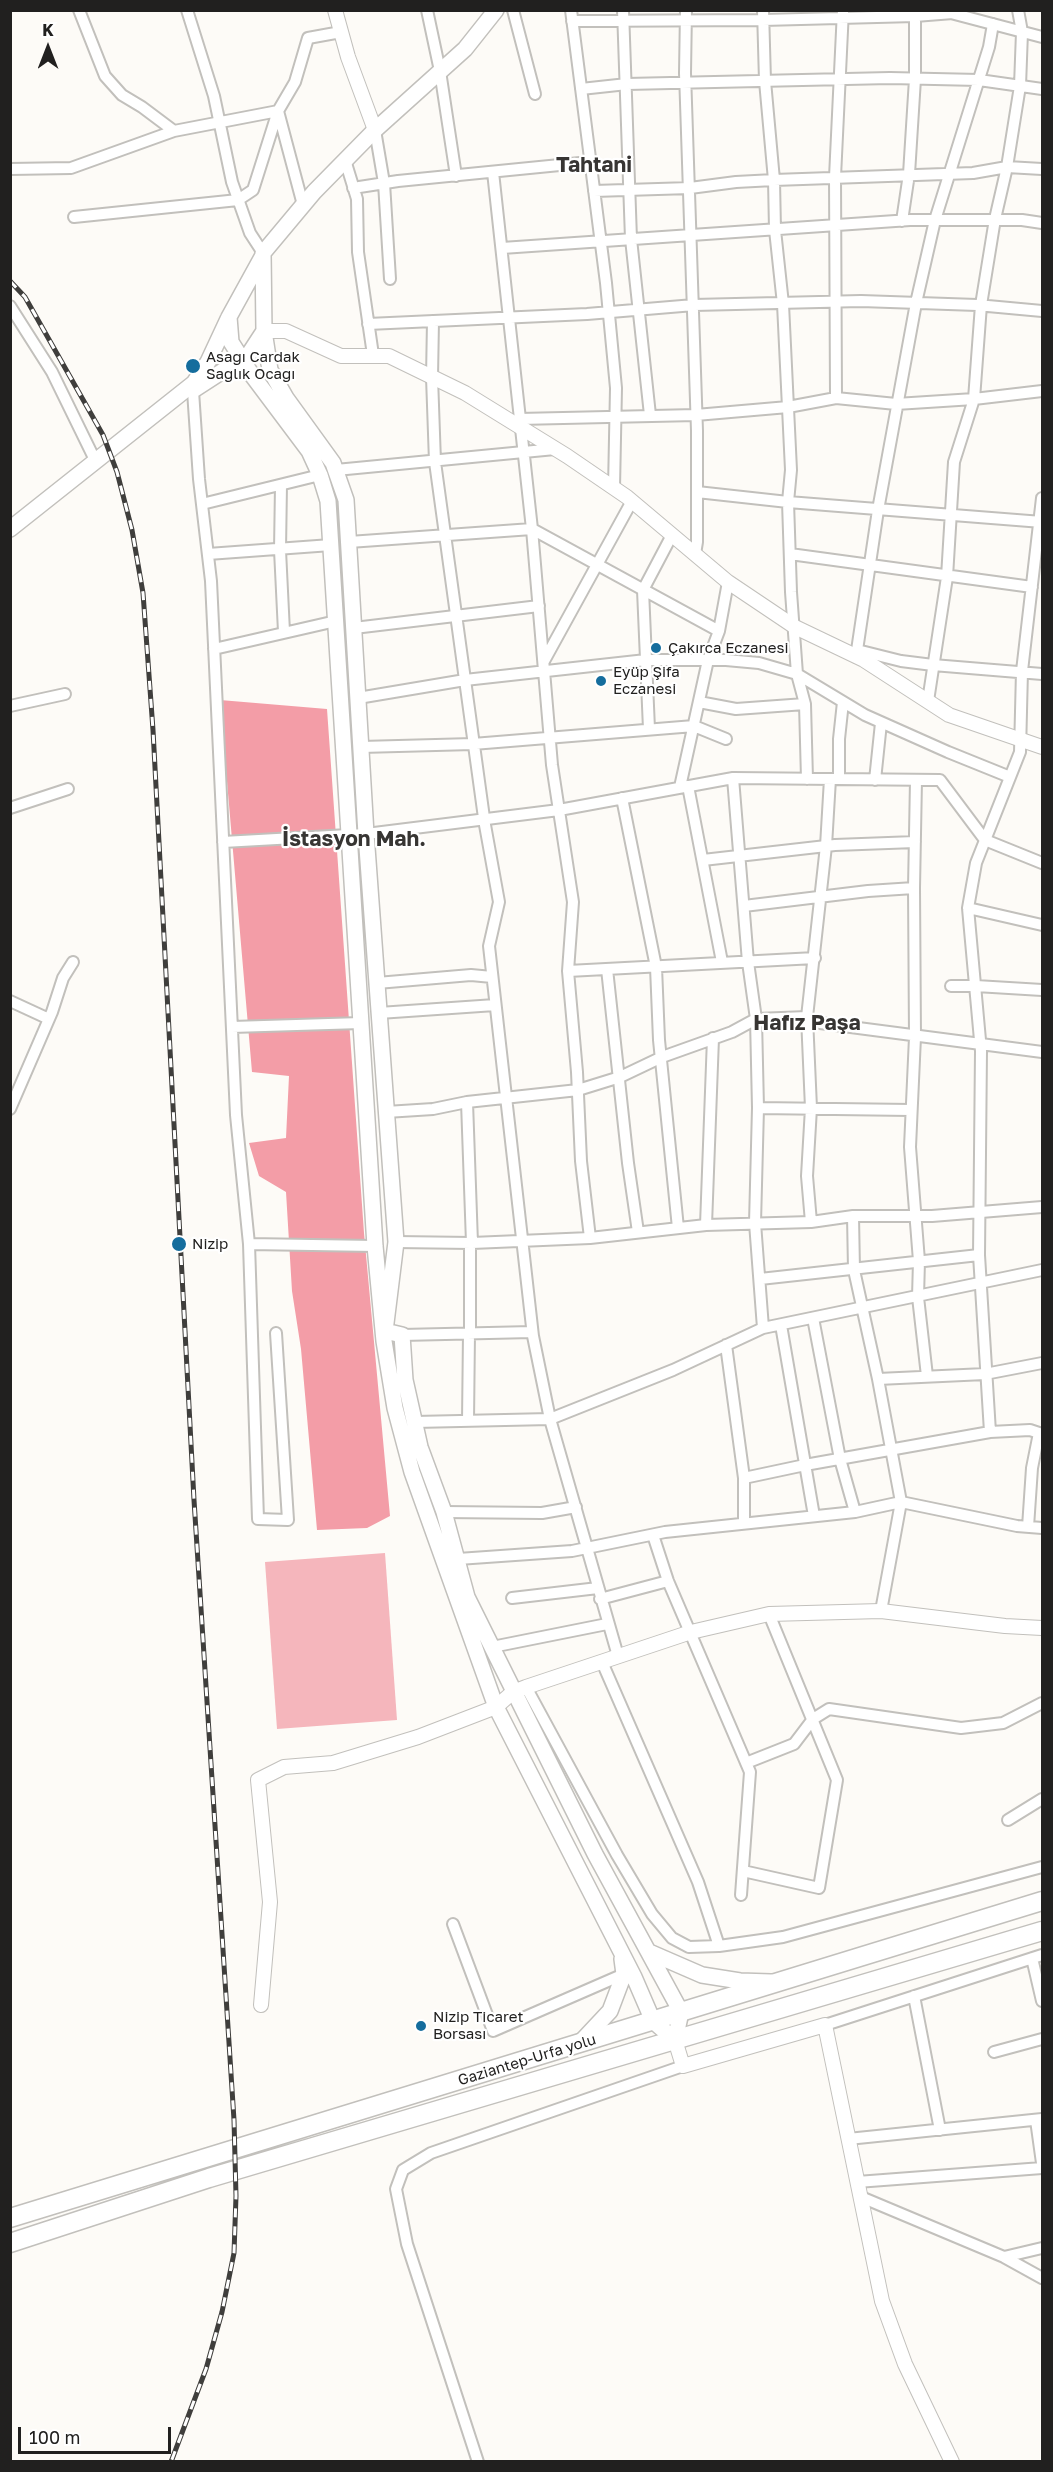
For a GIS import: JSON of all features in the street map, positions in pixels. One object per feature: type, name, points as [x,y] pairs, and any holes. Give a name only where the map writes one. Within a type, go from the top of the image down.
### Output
[{"type":"highway","name":"Gaziantep-Urfa yolu","points":[[10,2218],[1042,1901]]},
{"type":"highway","name":"Gaziantep-Urfa yolu","points":[[10,2243],[209,2178],[1042,1931]]},
{"type":"main road","points":[[10,529],[195,383],[263,254],[303,205],[345,160],[465,49],[496,10]]},
{"type":"main road","points":[[229,316],[231,342],[309,451],[328,501],[375,1246],[386,1352],[396,1408],[412,1472],[496,1707],[620,1950],[653,2021],[675,2040],[681,2012],[595,1854],[520,1689],[492,1647],[467,1597],[444,1512],[420,1447],[405,1380],[402,1335],[385,1331],[396,1242],[366,834],[346,500],[333,464],[286,398],[270,370],[264,331],[263,254]]},
{"type":"main road","points":[[10,538],[193,391],[249,354],[264,331]]},
{"type":"main road","points":[[580,2043],[610,2011],[624,1974],[620,1950]]},
{"type":"main road","points":[[649,1952],[702,1975],[740,1981],[777,1982]]},
{"type":"street","points":[[79,10],[105,76],[122,95],[174,131]]},
{"type":"street","points":[[187,10],[214,96],[232,182],[250,233],[263,254]]},
{"type":"street","points":[[335,10],[375,130],[384,183],[390,279]]},
{"type":"street","points":[[427,10],[440,71],[456,176]]},
{"type":"street","points":[[513,10],[535,94]]},
{"type":"street","points":[[928,701],[947,577],[954,462],[974,399],[981,305],[1020,86],[1022,32],[1018,10]]},
{"type":"street","points":[[614,488],[616,388],[594,191],[571,16],[956,13],[1042,37]]},
{"type":"street","points":[[836,398],[835,177],[842,14]]},
{"type":"street","points":[[902,221],[909,174],[915,79],[914,14]]},
{"type":"street","points":[[686,15],[685,84],[692,236],[696,415],[695,554]]},
{"type":"street","points":[[763,15],[775,230],[783,304],[791,470],[788,502],[790,554],[797,674],[805,704],[807,779]]},
{"type":"street","points":[[623,16],[631,239],[650,415]]},
{"type":"street","points":[[856,653],[896,404],[916,303],[935,220],[989,47],[993,24]]},
{"type":"street","points":[[74,217],[238,200],[253,190],[278,111],[295,82],[308,38],[341,33]]},
{"type":"street","points":[[581,89],[627,84],[838,79],[979,80],[1042,89]]},
{"type":"street","points":[[10,169],[71,168],[174,131],[278,111]]},
{"type":"street","points":[[278,111],[303,205]]},
{"type":"street","points":[[345,160],[357,199],[358,252],[373,355]]},
{"type":"street","points":[[353,188],[590,162]]},
{"type":"street","points":[[594,191],[690,188],[736,182],[835,177],[974,173],[1007,167],[1042,169]]},
{"type":"street","points":[[493,172],[532,529],[550,738],[573,902],[568,971],[578,1090],[581,1161],[590,1238]]},
{"type":"street","points":[[502,248],[902,221],[995,219],[1042,223]]},
{"type":"street","points":[[368,324],[608,313],[693,305],[834,302],[981,305],[1042,311]]},
{"type":"street","points":[[10,306],[52,372],[95,460]]},
{"type":"street","points":[[433,321],[435,462],[484,818],[498,902],[489,946],[532,1332],[550,1419],[618,1656]]},
{"type":"street","points":[[264,331],[286,331],[341,356],[389,356],[465,393],[519,423],[614,488],[728,582],[795,627],[856,653],[949,715],[1042,747]]},
{"type":"street","points":[[193,391],[214,649],[236,1115],[249,1244],[258,1519],[288,1520],[276,1334]]},
{"type":"street","points":[[519,423],[616,416],[696,415],[788,407],[836,398],[896,404],[974,399],[1042,391]]},
{"type":"street","points":[[336,470],[555,449]]},
{"type":"street","points":[[202,504],[320,475]]},
{"type":"street","points":[[281,485],[280,550],[284,633]]},
{"type":"street","points":[[697,492],[878,510],[1041,522]]},
{"type":"street","points":[[990,1432],[980,1255],[981,1051],[968,908],[976,863],[1020,752],[1022,671],[1042,498]]},
{"type":"street","points":[[544,668],[632,501]]},
{"type":"street","points":[[349,542],[532,529],[719,631]]},
{"type":"street","points":[[649,729],[643,590],[672,535]]},
{"type":"street","points":[[208,554],[331,545]]},
{"type":"street","points":[[790,554],[1032,587]]},
{"type":"street","points":[[722,962],[703,860],[684,787],[708,660],[719,631],[728,582]]},
{"type":"street","points":[[354,628],[539,606]]},
{"type":"street","points":[[214,649],[336,621]]},
{"type":"street","points":[[856,653],[933,665],[1042,674]]},
{"type":"street","points":[[358,698],[544,668],[646,660],[759,663],[797,674],[881,723],[1010,777]]},
{"type":"street","points":[[10,706],[65,694]]},
{"type":"street","points":[[699,702],[736,709],[805,704]]},
{"type":"street","points":[[811,1222],[807,1176],[811,1108],[807,1017],[843,702]]},
{"type":"street","points":[[874,780],[881,723]]},
{"type":"street","points":[[361,747],[474,744],[694,726],[726,739]]},
{"type":"street","points":[[223,842],[366,834],[559,810],[733,778],[940,780],[985,840],[1042,863]]},
{"type":"street","points":[[733,778],[748,962],[756,1019],[758,1108],[755,1223],[763,1328]]},
{"type":"street","points":[[916,780],[915,1037],[910,1147],[919,1261],[918,1297],[927,1376]]},
{"type":"street","points":[[10,808],[68,789]]},
{"type":"street","points":[[622,798],[656,967],[678,1228]]},
{"type":"street","points":[[703,860],[826,846],[915,842]]},
{"type":"street","points":[[744,906],[868,891],[914,888]]},
{"type":"street","points":[[968,908],[1042,925]]},
{"type":"street","points":[[568,971],[815,958]]},
{"type":"street","points":[[10,1109],[49,1019],[63,978],[73,962]]},
{"type":"street","points":[[607,969],[638,1232]]},
{"type":"street","points":[[377,982],[471,975],[492,977]]},
{"type":"street","points":[[951,986],[1042,990]]},
{"type":"street","points":[[10,1001],[49,1019]]},
{"type":"street","points":[[379,1013],[495,1005]]},
{"type":"street","points":[[386,1112],[433,1109],[467,1102],[507,1100],[578,1090],[620,1077],[662,1057],[732,1032],[756,1019],[807,1017],[820,1023],[1042,1052]]},
{"type":"street","points":[[232,1028],[361,1023]]},
{"type":"street","points":[[706,1225],[713,1038]]},
{"type":"street","points":[[467,1102],[471,1243],[468,1421]]},
{"type":"street","points":[[758,1108],[910,1110]]},
{"type":"street","points":[[396,1242],[471,1243],[590,1238],[706,1225],[811,1222],[853,1216],[916,1214],[932,1216],[1042,1207]]},
{"type":"street","points":[[853,1216],[854,1270],[878,1378],[901,1502],[881,1611]]},
{"type":"street","points":[[249,1244],[375,1246]]},
{"type":"street","points":[[760,1279],[980,1255]]},
{"type":"street","points":[[415,1422],[550,1419],[673,1370],[763,1328],[1042,1270]]},
{"type":"street","points":[[813,1318],[840,1459],[855,1512]]},
{"type":"street","points":[[781,1325],[814,1516]]},
{"type":"street","points":[[402,1335],[532,1332]]},
{"type":"street","points":[[726,1346],[744,1479],[744,1523]]},
{"type":"street","points":[[878,1378],[985,1374],[1042,1363]]},
{"type":"street","points":[[744,1479],[805,1464],[990,1432],[1030,1430],[1041,1434],[1032,1468],[1028,1527]]},
{"type":"street","points":[[458,1559],[587,1548],[653,1535],[855,1512],[901,1502],[1042,1528]]},
{"type":"street","points":[[444,1512],[542,1513],[576,1507]]},
{"type":"street","points":[[653,1535],[668,1581],[750,1772],[741,1895]]},
{"type":"street","points":[[512,1598],[599,1594],[668,1581]]},
{"type":"street","points":[[261,2005],[270,1902],[258,1780],[284,1767],[333,1763],[418,1737],[496,1707],[520,1689],[691,1632],[769,1614],[881,1611],[1005,1626],[1042,1628]]},
{"type":"street","points":[[743,1871],[819,1888],[837,1780],[769,1614]]},
{"type":"street","points":[[492,1647],[607,1624]]},
{"type":"street","points":[[602,1662],[698,1882],[720,1946]]},
{"type":"street","points":[[520,1689],[652,1914],[672,1938],[689,1947],[720,1946],[783,1937],[1042,1867]]},
{"type":"street","points":[[746,1763],[794,1744],[813,1719],[829,1709],[961,1728],[1003,1723],[1042,1703]]},
{"type":"street","points":[[1008,1820],[1042,1799]]},
{"type":"street","points":[[453,1924],[493,2031],[624,1974]]},
{"type":"street","points":[[478,2462],[407,2244],[396,2189],[403,2170],[431,2152],[682,2066],[825,2025],[1037,1957],[1042,2001]]},
{"type":"street","points":[[914,1996],[940,2130]]},
{"type":"street","points":[[825,2025],[882,2301],[905,2364],[952,2462]]},
{"type":"street","points":[[994,2052],[1042,2039]]},
{"type":"street","points":[[675,2040],[682,2066]]},
{"type":"street","points":[[848,2139],[1039,2120],[1042,2166],[857,2182]]},
{"type":"street","points":[[861,2197],[1004,2257],[1042,2278]]},
{"type":"street","points":[[1004,2257],[1042,2248]]},
{"type":"shaded area","points":[[220,700],[327,709],[364,1233],[390,1516],[367,1528],[317,1530],[301,1349],[292,1291],[286,1192],[259,1176],[249,1143],[286,1138],[289,1076],[252,1072]]},
{"type":"shaded area","points":[[385,1553],[397,1720],[277,1729],[265,1562]]},
{"type":"railway","points":[[10,281],[25,297],[103,435],[117,472],[132,530],[143,593],[153,730],[194,1500],[234,2120],[236,2196],[234,2253],[222,2312],[206,2369],[171,2462]]},
{"type":"place","name":"Asagı Cardak Saglık Ocagı","points":[[193,366]]},
{"type":"place","name":"Çakırca Eczanesi","points":[[656,648]]},
{"type":"place","name":"Eyüp Şifa Eczanesi","points":[[601,681]]},
{"type":"place","name":"Nizip","points":[[179,1244]]},
{"type":"place","name":"Nizip Ticaret Borsası","points":[[421,2026]]},
{"type":"district","name":"Tahtani","points":[[594,165]]},
{"type":"district","name":"İstasyon Mah.","points":[[354,839]]},
{"type":"district","name":"Hafız Paşa","points":[[807,1023]]}]
